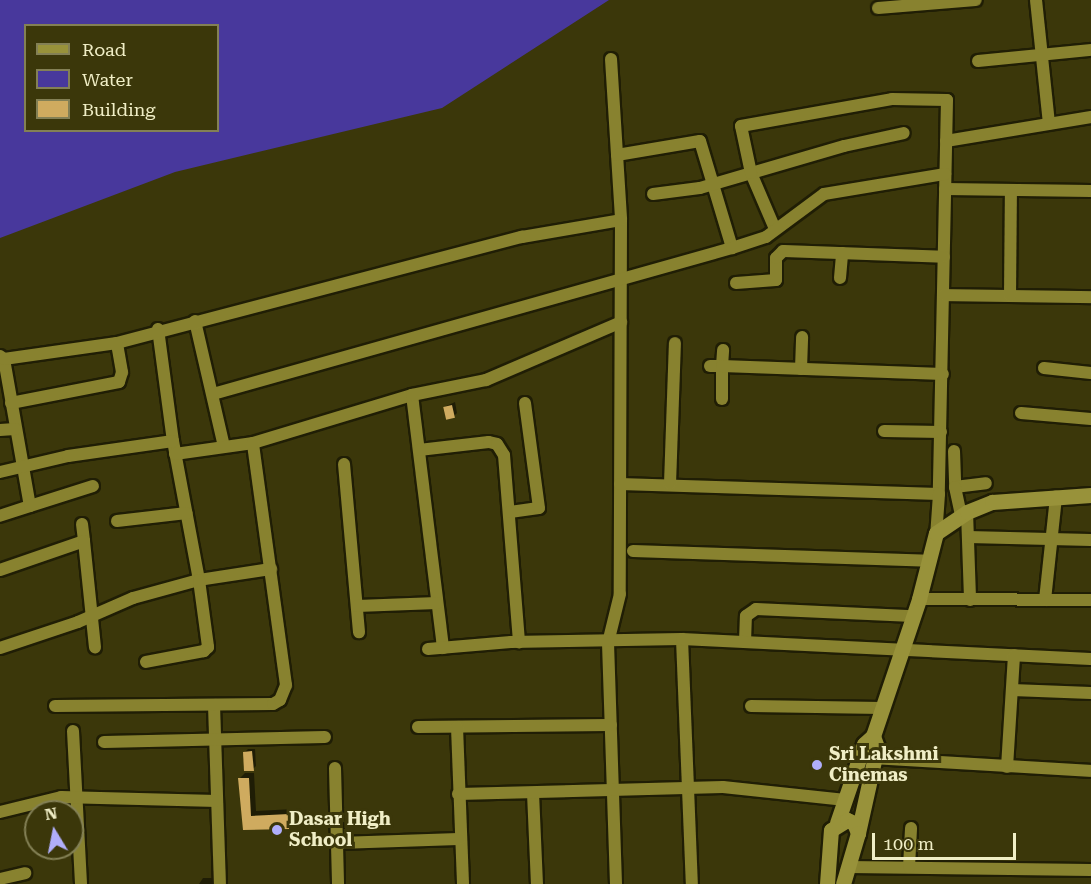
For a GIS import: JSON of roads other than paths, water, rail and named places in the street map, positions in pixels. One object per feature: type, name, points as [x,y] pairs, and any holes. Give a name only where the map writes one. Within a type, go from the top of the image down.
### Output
[{"type":"main road","points":[[827,884],[831,830],[837,823],[864,744],[873,736],[900,649],[919,599],[936,533],[964,514],[992,502],[1091,495]]},
{"type":"main road","points":[[843,884],[858,833],[877,747],[873,736]]},
{"type":"main road","points":[[837,823],[847,820],[854,823],[858,833]]},
{"type":"street","points":[[878,8],[976,0]]},
{"type":"street","points":[[1036,0],[1040,55],[1049,123]]},
{"type":"street","points":[[978,62],[1091,50]]},
{"type":"street","points":[[611,58],[621,220],[620,594],[609,643],[616,884]]},
{"type":"street","points":[[775,229],[751,173],[741,126],[892,99],[947,100],[943,374],[936,533]]},
{"type":"street","points":[[946,141],[1091,117]]},
{"type":"street","points":[[653,194],[713,184],[904,133]]},
{"type":"street","points":[[617,155],[700,141],[732,248]]},
{"type":"street","points":[[213,394],[732,248],[775,229],[824,194],[945,174]]},
{"type":"street","points":[[945,189],[1091,191]]},
{"type":"street","points":[[1010,296],[1011,190]]},
{"type":"street","points":[[30,506],[2,357],[117,343],[158,329],[522,237],[621,220]]},
{"type":"street","points":[[736,283],[776,280],[779,252],[944,257]]},
{"type":"street","points":[[840,278],[842,253]]},
{"type":"street","points":[[944,294],[1091,297]]},
{"type":"street","points":[[195,321],[224,447]]},
{"type":"street","points":[[175,454],[253,443],[412,395],[486,380],[621,322]]},
{"type":"street","points":[[146,662],[204,651],[208,647],[199,580],[175,454],[158,329]]},
{"type":"street","points":[[801,369],[802,337]]},
{"type":"street","points":[[11,403],[119,382],[122,372],[117,343]]},
{"type":"street","points":[[670,484],[675,343]]},
{"type":"street","points":[[722,399],[716,366],[723,350]]},
{"type":"street","points":[[716,366],[943,374]]},
{"type":"street","points":[[1044,368],[1091,373]]},
{"type":"street","points":[[412,395],[442,648]]},
{"type":"street","points":[[510,512],[539,508],[525,403]]},
{"type":"street","points":[[1021,413],[1091,419]]},
{"type":"street","points":[[0,430],[15,429]]},
{"type":"street","points":[[884,431],[941,432]]},
{"type":"street","points":[[0,472],[23,466],[173,441]]},
{"type":"street","points":[[418,450],[489,442],[497,444],[504,455],[519,642]]},
{"type":"street","points":[[56,706],[273,704],[284,695],[286,685],[272,568],[253,443]]},
{"type":"street","points":[[954,451],[955,487],[964,514],[968,537],[970,600]]},
{"type":"street","points":[[344,464],[359,632]]},
{"type":"street","points":[[955,487],[986,483]]},
{"type":"street","points":[[620,484],[670,484],[817,493],[939,494]]},
{"type":"street","points":[[0,516],[93,486]]},
{"type":"street","points":[[1045,600],[1056,497]]},
{"type":"street","points":[[117,521],[187,513]]},
{"type":"street","points":[[82,524],[95,647]]},
{"type":"street","points":[[968,537],[1091,540]]},
{"type":"street","points":[[0,570],[84,540]]},
{"type":"street","points":[[633,551],[929,561]]},
{"type":"street","points":[[0,648],[91,617],[133,598],[199,580],[272,568]]},
{"type":"street","points":[[919,599],[1091,600]]},
{"type":"street","points":[[357,606],[437,603]]},
{"type":"street","points":[[745,642],[746,616],[756,609],[913,616]]},
{"type":"street","points":[[682,639],[692,884]]},
{"type":"street","points":[[428,649],[519,642],[609,643],[682,639],[1091,659]]},
{"type":"street","points":[[1007,767],[1014,655]]},
{"type":"street","points":[[1012,690],[1091,693]]},
{"type":"street","points":[[214,705],[220,884]]},
{"type":"street","points":[[751,706],[882,708]]},
{"type":"street","points":[[418,728],[611,725]]},
{"type":"street","points":[[457,727],[463,884]]},
{"type":"street","points":[[73,731],[81,884]]},
{"type":"street","points":[[104,742],[325,737]]},
{"type":"street","points":[[874,758],[1091,771]]},
{"type":"street","points":[[335,768],[338,884]]},
{"type":"street","points":[[459,794],[613,789],[756,789],[845,800]]},
{"type":"street","points":[[533,793],[537,884]]},
{"type":"street","points":[[0,812],[62,797],[218,801]]},
{"type":"street","points":[[909,867],[911,828]]},
{"type":"street","points":[[337,843],[460,839]]},
{"type":"street","points":[[848,867],[1091,870]]},
{"type":"street","points":[[0,879],[25,873]]},
{"type":"water","points":[[0,0],[609,0],[442,108],[175,172],[0,238]]},
{"type":"place","name":"Sri Lakshmi Cinemas","points":[[817,765]]},
{"type":"place","name":"Dasar High School","points":[[277,830]]}]
